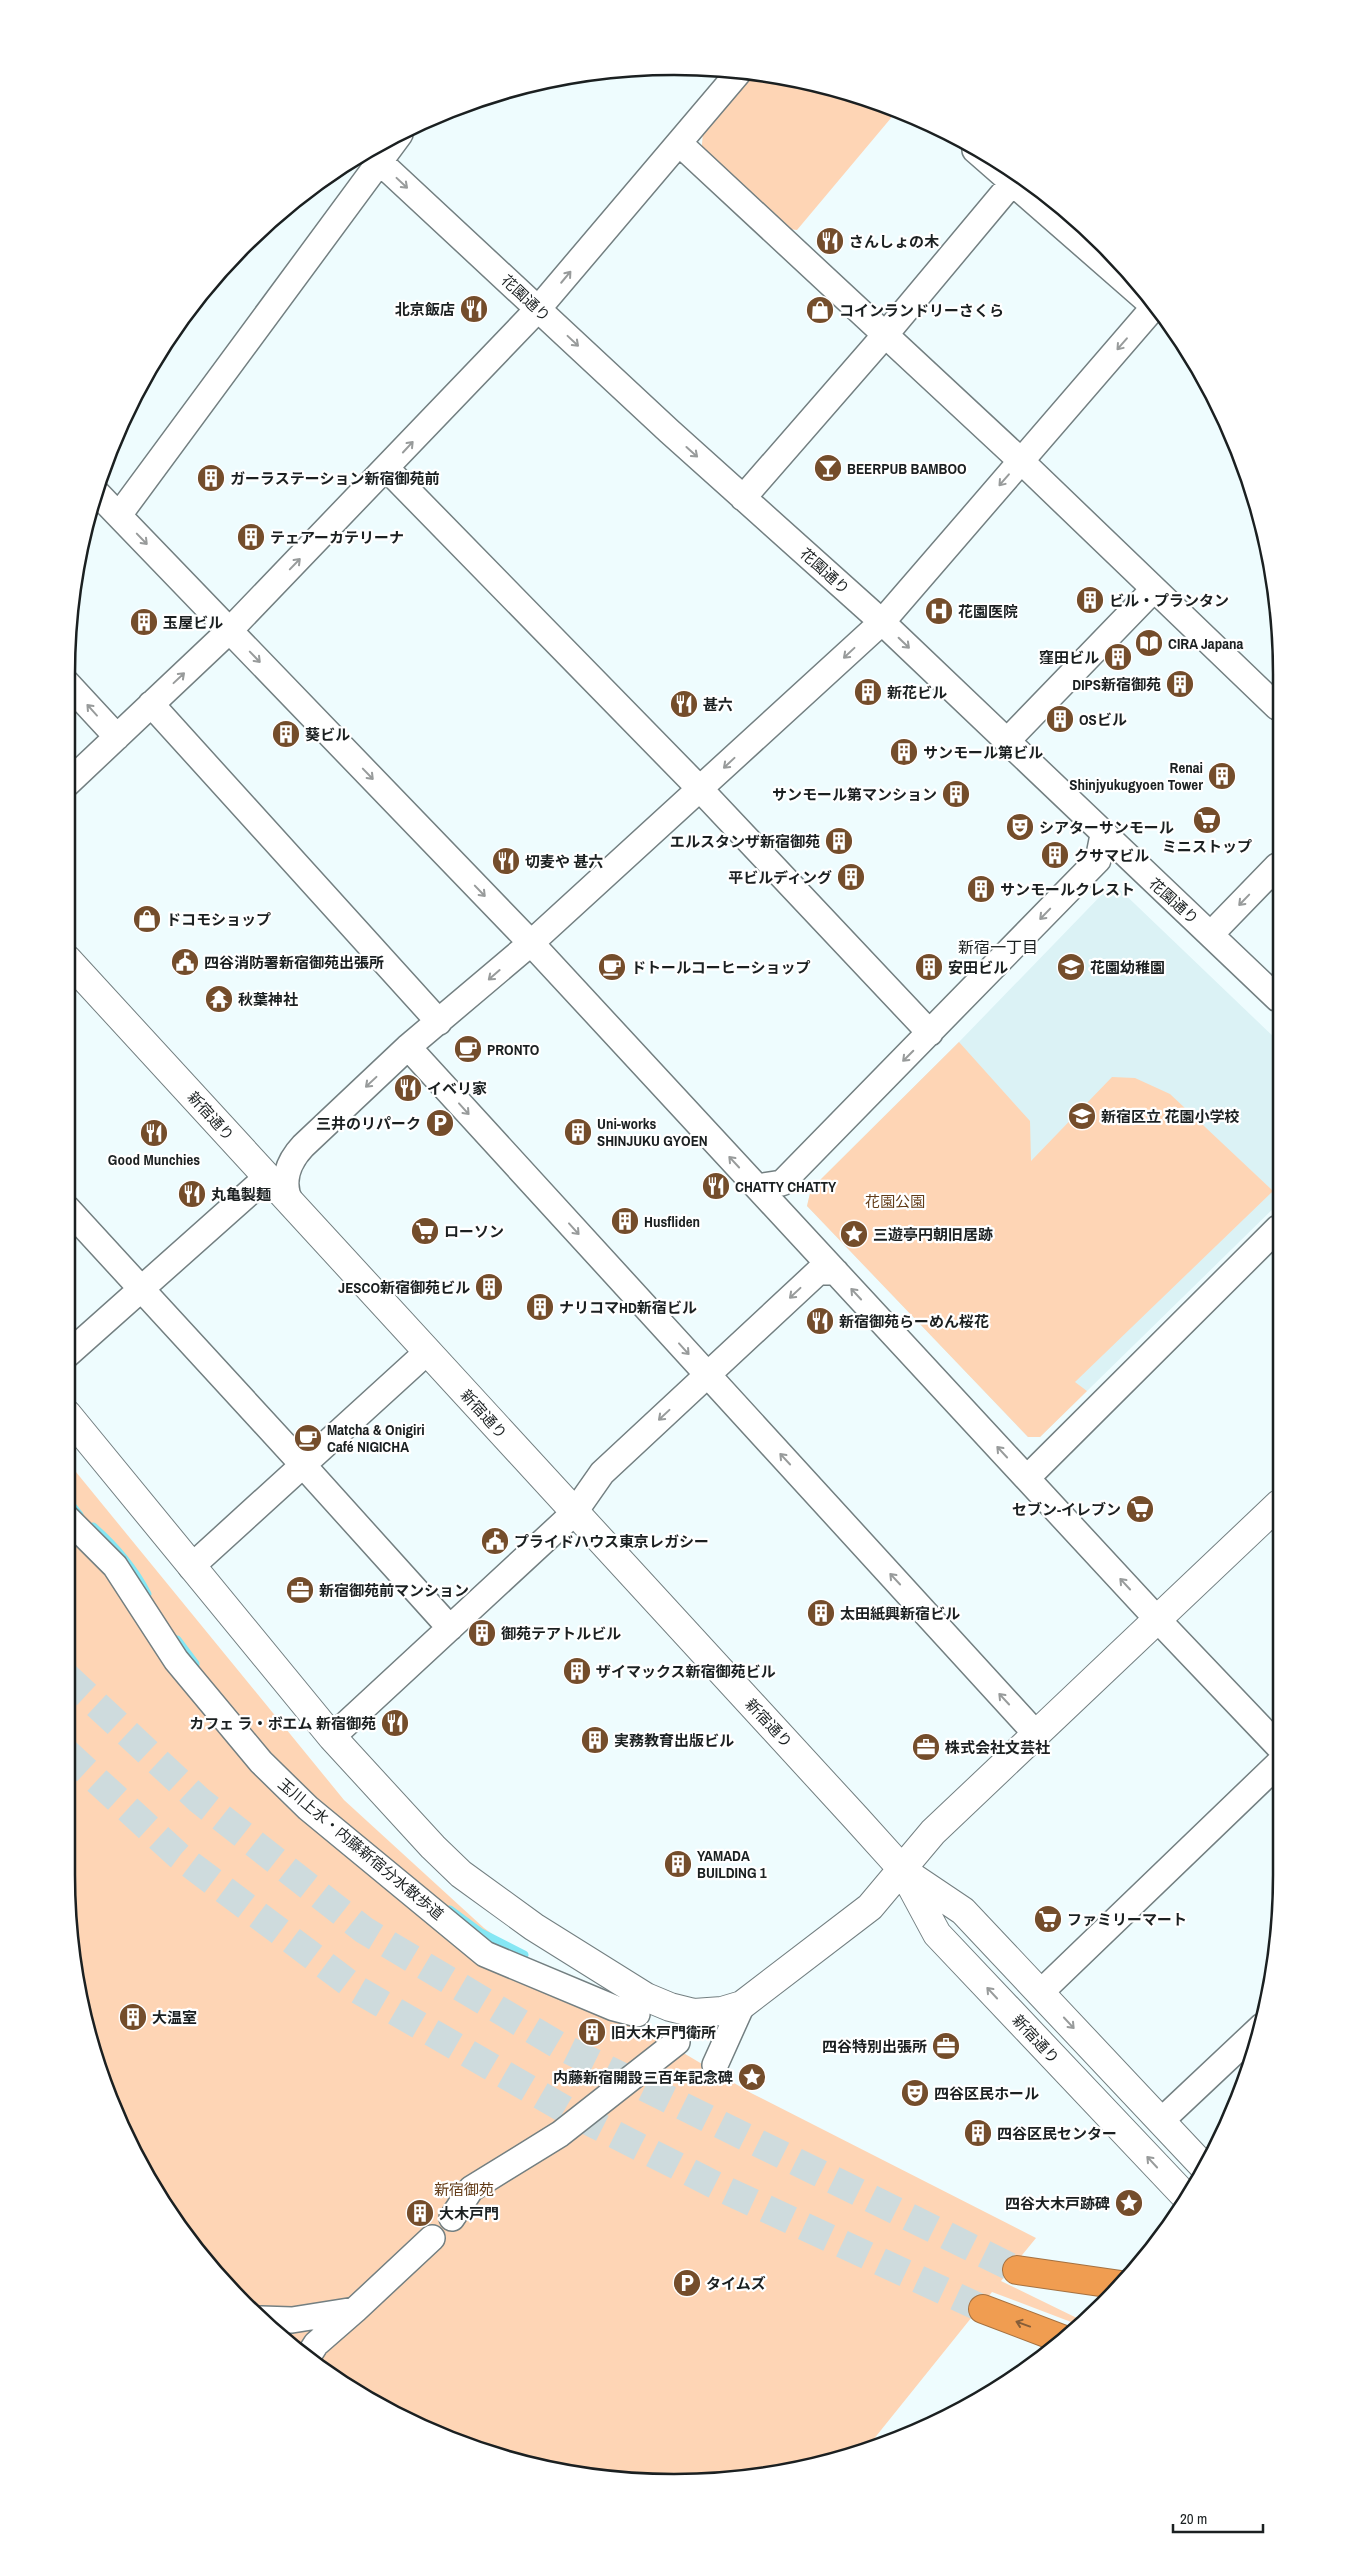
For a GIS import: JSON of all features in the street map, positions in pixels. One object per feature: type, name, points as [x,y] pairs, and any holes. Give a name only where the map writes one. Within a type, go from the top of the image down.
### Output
[{"type":"highway","points":[[1098,2299],[1017,2270],[1112,2284]]},
{"type":"highway","points":[[983,2309],[1055,2336]]},
{"type":"street","points":[[75,776],[230,630],[387,469],[538,309],[735,78]]},
{"type":"street","points":[[679,143],[1021,461],[1273,703]]},
{"type":"street","points":[[119,515],[373,156]]},
{"type":"street","name":"花園通り","points":[[373,156],[743,498],[882,622],[1103,835],[1211,934],[1273,994]]},
{"type":"street","points":[[997,170],[1128,284]]},
{"type":"street","points":[[743,498],[886,335],[1012,183]]},
{"type":"street","points":[[291,1203],[286,1194],[286,1179],[293,1157],[408,1047],[531,943],[882,622],[1150,311]]},
{"type":"street","points":[[387,469],[700,789],[930,1033]]},
{"type":"street","points":[[102,498],[531,943],[1158,1620],[1273,1741]]},
{"type":"street","points":[[1007,741],[1154,589]]},
{"type":"street","points":[[75,691],[117,736]]},
{"type":"street","points":[[151,704],[439,1022]]},
{"type":"street","points":[[757,1187],[782,1183],[930,1033],[1098,860],[1103,835]]},
{"type":"street","points":[[1211,934],[1273,870]]},
{"type":"street","name":"新宿通り","points":[[75,968],[902,1870],[963,1911],[1199,2162]]},
{"type":"street","points":[[408,1047],[1037,1735]]},
{"type":"street","points":[[75,1348],[267,1177]]},
{"type":"street","points":[[75,1217],[450,1628]]},
{"type":"street","points":[[1027,1478],[1273,1233]]},
{"type":"street","points":[[332,1736],[574,1513],[602,1473],[707,1374],[818,1272],[836,1272]]},
{"type":"street","points":[[191,1567],[427,1352]]},
{"type":"street","points":[[75,1424],[332,1736],[433,1847],[491,1897],[534,1927],[646,1997],[670,2007],[694,2013],[732,2008],[870,1907],[933,1832],[1273,1510]]},
{"type":"street","name":"玉川上水・内藤新宿分水散歩道","points":[[75,1526],[115,1566],[176,1660],[249,1748],[308,1808],[485,1954],[614,2008],[636,2014]]},
{"type":"street","points":[[1041,1992],[1273,1769]]},
{"type":"street","name":"新宿通り","points":[[902,1870],[937,1934],[1182,2192]]},
{"type":"street","points":[[1161,2121],[1251,2036]]},
{"type":"street","points":[[452,2218],[471,2189],[560,2134],[677,2042]]},
{"type":"street","points":[[311,2352],[316,2344],[432,2238]]},
{"type":"street","points":[[273,2319],[292,2320],[354,2310]]},
{"type":"shaded area","name":"新宿区立 花園小学校","points":[[1113,883],[1273,1036],[1273,1209],[1040,1437],[1028,1437],[807,1206],[811,1189],[959,1042]]},
{"type":"green space","points":[[750,80],[829,95],[867,107],[891,116],[891,118],[797,230],[780,228],[701,155],[703,133]]},
{"type":"green space","name":"新宿区立 花園小学校","points":[[959,1042],[1030,1121],[1031,1161],[1112,1077],[1135,1078],[1170,1094],[1273,1191],[1075,1382],[1087,1391],[1040,1437],[1028,1437],[807,1206],[811,1189]]},
{"type":"green space","name":"新宿御苑","points":[[75,1471],[344,1800],[484,1928],[535,1965],[751,2093],[1036,2238],[1001,2281],[1077,2318],[1072,2322],[992,2292],[873,2439],[829,2454],[791,2462],[713,2473],[635,2473],[596,2469],[519,2454],[481,2442],[409,2412],[374,2394],[309,2350],[279,2325],[250,2299],[224,2270],[176,2208],[137,2140],[107,2068],[95,2030],[80,1953],[76,1914]]},
{"type":"waterway","points":[[75,1510],[79,1515]]},
{"type":"waterway","points":[[93,1527],[123,1558],[147,1594]]},
{"type":"waterway","points":[[177,1640],[195,1664]]},
{"type":"waterway","points":[[450,1910],[481,1933],[524,1955]]},
{"type":"tunnel","points":[[75,1684],[199,1800],[364,1930],[558,2045],[1017,2270]]},
{"type":"tunnel","points":[[75,1760],[179,1856],[358,1990],[566,2110],[719,2187],[983,2309]]},
{"type":"place","name":"さんしょの木","points":[[830,241]]},
{"type":"place","name":"北京飯店","points":[[474,309]]},
{"type":"place","name":"コインランドリーさくら","points":[[820,310]]},
{"type":"place","name":"BEERPUB BAMBOO","points":[[828,468]]},
{"type":"place","name":"ガーラステーション新宿御苑前","points":[[211,478]]},
{"type":"place","name":"テェアーカテリーナ","points":[[251,537]]},
{"type":"place","name":"ビル・プランタン","points":[[1090,600]]},
{"type":"place","name":"花園医院","points":[[939,611]]},
{"type":"place","name":"玉屋ビル","points":[[144,622]]},
{"type":"place","name":"CIRA Japana","points":[[1149,643]]},
{"type":"place","name":"窪田ビル","points":[[1118,657]]},
{"type":"place","name":"DIPS新宿御苑","points":[[1180,684]]},
{"type":"place","name":"新花ビル","points":[[868,692]]},
{"type":"place","name":"甚六","points":[[684,704]]},
{"type":"place","name":"OSビル","points":[[1060,719]]},
{"type":"place","name":"葵ビル","points":[[286,734]]},
{"type":"place","name":"サンモール第ビル","points":[[904,752]]},
{"type":"place","name":"Renai Shinjyukugyoen Tower","points":[[1222,776]]},
{"type":"place","name":"サンモール第マンション","points":[[956,794]]},
{"type":"place","name":"ミニストップ","points":[[1207,820]]},
{"type":"place","name":"シアターサンモール","points":[[1020,827]]},
{"type":"place","name":"エルスタンザ新宿御苑","points":[[839,841]]},
{"type":"place","name":"クサマビル","points":[[1055,855]]},
{"type":"place","name":"切麦や 甚六","points":[[506,861]]},
{"type":"place","name":"平ビルディング","points":[[851,877]]},
{"type":"place","name":"サンモールクレスト","points":[[981,889]]},
{"type":"place","name":"ドコモショップ","points":[[147,919]]},
{"type":"place","name":"四谷消防署新宿御苑出張所","points":[[185,962]]},
{"type":"place","name":"ドトールコーヒーショップ","points":[[612,967]]},
{"type":"place","name":"安田ビル","points":[[929,967]]},
{"type":"place","name":"花園幼稚園","points":[[1071,967]]},
{"type":"place","name":"秋葉神社","points":[[219,999]]},
{"type":"place","name":"PRONTO","points":[[468,1049]]},
{"type":"place","name":"イベリ家","points":[[408,1088]]},
{"type":"place","name":"新宿区立 花園小学校","points":[[1082,1116]]},
{"type":"place","name":"三井のリパーク","points":[[440,1123]]},
{"type":"place","name":"Uni-works SHINJUKU GYOEN","points":[[578,1132]]},
{"type":"place","name":"Good Munchies","points":[[154,1133]]},
{"type":"place","name":"CHATTY CHATTY","points":[[716,1186]]},
{"type":"place","name":"丸亀製麺","points":[[192,1194]]},
{"type":"place","name":"Husfliden","points":[[625,1221]]},
{"type":"place","name":"ローソン","points":[[425,1231]]},
{"type":"place","name":"三遊亭円朝旧居跡","points":[[854,1234]]},
{"type":"place","name":"JESCO新宿御苑ビル","points":[[489,1287]]},
{"type":"place","name":"ナリコマHD新宿ビル","points":[[540,1307]]},
{"type":"place","name":"新宿御苑らーめん桜花","points":[[820,1321]]},
{"type":"place","name":"Matcha & Onigiri Café NIGICHA","points":[[308,1438]]},
{"type":"place","name":"セブン-イレブン","points":[[1140,1509]]},
{"type":"place","name":"プライドハウス東京レガシー","points":[[495,1541]]},
{"type":"place","name":"新宿御苑前マンション","points":[[300,1590]]},
{"type":"place","name":"太田紙興新宿ビル","points":[[821,1613]]},
{"type":"place","name":"御苑テアトルビル","points":[[482,1633]]},
{"type":"place","name":"ザイマックス新宿御苑ビル","points":[[577,1671]]},
{"type":"place","name":"カフェ ラ・ボエム 新宿御苑","points":[[395,1723]]},
{"type":"place","name":"実務教育出版ビル","points":[[595,1740]]},
{"type":"place","name":"株式会社文芸社","points":[[926,1747]]},
{"type":"place","name":"YAMADA BUILDING 1","points":[[678,1864]]},
{"type":"place","name":"ファミリーマート","points":[[1048,1919]]},
{"type":"place","name":"大温室","points":[[133,2017]]},
{"type":"place","name":"旧大木戸門衛所","points":[[592,2032]]},
{"type":"place","name":"四谷特別出張所","points":[[946,2046]]},
{"type":"place","name":"内藤新宿開設三百年記念碑","points":[[752,2077]]},
{"type":"place","name":"四谷区民ホール","points":[[915,2093]]},
{"type":"place","name":"四谷区民センター","points":[[978,2133]]},
{"type":"place","name":"四谷大木戸跡碑","points":[[1129,2203]]},
{"type":"place","name":"大木戸門","points":[[420,2213]]},
{"type":"place","name":"タイムズ","points":[[687,2283]]},
{"type":"district","name":"新宿一丁目","points":[[998,947]]},
{"type":"park label","name":"花園公園","points":[[895,1201]]}]
